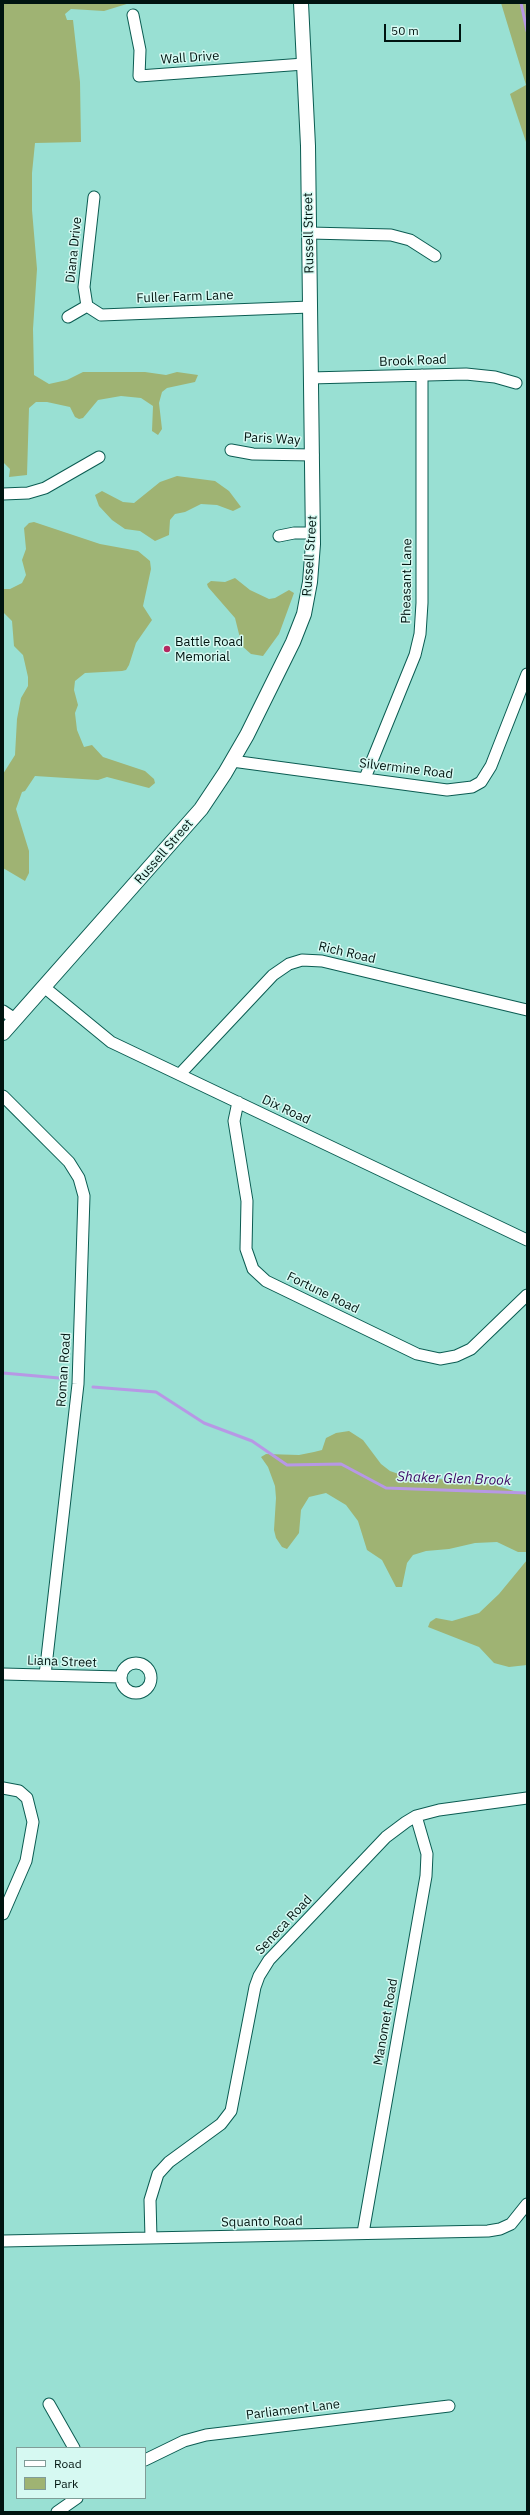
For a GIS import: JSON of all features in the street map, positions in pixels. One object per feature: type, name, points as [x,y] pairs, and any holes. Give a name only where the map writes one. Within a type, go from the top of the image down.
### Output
[{"type":"street","name":"Russell Street","points":[[3,1033],[191,822],[232,761],[281,668],[304,614],[310,582],[313,533],[313,455],[310,378],[310,233],[301,3]]},
{"type":"street","name":"Wall Drive","points":[[133,15],[140,50],[139,76],[304,64]]},
{"type":"street","name":"Diana Drive","points":[[87,306],[84,287],[94,197]]},
{"type":"street","points":[[310,233],[391,234],[414,242],[435,256]]},
{"type":"street","points":[[68,317],[87,306]]},
{"type":"street","name":"Fuller Farm Lane","points":[[87,306],[101,314],[310,307]]},
{"type":"street","name":"Brook Road","points":[[310,378],[475,374],[502,378],[516,383]]},
{"type":"street","name":"Pheasant Lane","points":[[365,778],[415,655],[420,634],[422,604],[422,375]]},
{"type":"street","name":"Paris Way","points":[[231,450],[253,454],[313,455]]},
{"type":"street","points":[[3,494],[28,493],[45,488],[99,457]]},
{"type":"street","points":[[279,536],[294,533],[313,533]]},
{"type":"street","name":"Silvermine Road","points":[[232,761],[447,790],[477,785],[491,766],[527,674]]},
{"type":"street","name":"Rich Road","points":[[180,1074],[273,975],[289,964],[302,960],[322,961],[527,1010]]},
{"type":"street","name":"Dix Road","points":[[44,987],[106,1038],[527,1240]]},
{"type":"street","points":[[3,1011],[15,1019]]},
{"type":"street","name":"Roman Road","points":[[3,1096],[69,1162],[79,1178],[84,1196],[78,1384],[45,1675]]},
{"type":"street","name":"Fortune Road","points":[[238,1102],[234,1121],[247,1201],[246,1249],[251,1265],[266,1281],[417,1354],[440,1359],[456,1356],[471,1349],[527,1295]]},
{"type":"street","name":"Liana Street","points":[[3,1674],[121,1677]]},
{"type":"street","points":[[3,1788],[19,1791],[27,1798],[33,1818],[30,1845],[18,1882],[3,1914]]},
{"type":"street","name":"Seneca Road","points":[[151,2238],[151,2195],[158,2174],[169,2162],[221,2124],[231,2111],[255,1988],[262,1970],[386,1837],[416,1816],[439,1810],[527,1798]]},
{"type":"street","name":"Manomet Road","points":[[363,2233],[426,1876],[427,1854],[416,1816]]},
{"type":"street","name":"Squanto Road","points":[[3,2241],[488,2231],[505,2227],[518,2218],[527,2204]]},
{"type":"street","points":[[49,2404],[73,2447]]},
{"type":"street","name":"Parliament Lane","points":[[146,2460],[184,2441],[206,2435],[449,2406]]},
{"type":"street","points":[[57,2512],[76,2499]]},
{"type":"green space","points":[[3,3],[130,3],[104,11],[71,9],[65,14],[67,20],[73,20],[80,82],[81,142],[35,143],[32,173],[32,210],[37,269],[33,329],[34,375],[49,384],[67,380],[83,372],[145,372],[166,375],[177,372],[198,375],[195,382],[167,388],[162,392],[159,403],[162,429],[158,435],[152,431],[153,406],[141,398],[121,396],[98,400],[83,418],[79,419],[75,417],[70,407],[47,402],[36,402],[29,408],[27,475],[9,477],[10,469],[3,462]]},
{"type":"green space","points":[[501,3],[527,3],[527,145],[510,94],[526,85]]},
{"type":"green space","points":[[177,476],[215,481],[229,491],[241,507],[233,511],[217,505],[201,504],[185,512],[175,514],[170,520],[169,535],[155,541],[140,531],[125,529],[112,520],[99,506],[95,495],[102,491],[123,502],[134,503],[160,482]]},
{"type":"green space","points":[[34,522],[100,544],[138,551],[150,561],[151,569],[143,606],[152,620],[136,643],[129,665],[126,670],[122,671],[85,673],[75,681],[74,690],[78,705],[75,713],[77,730],[84,747],[92,745],[103,757],[145,771],[154,779],[155,783],[149,788],[107,777],[98,780],[35,776],[25,791],[22,792],[16,809],[29,851],[29,873],[25,881],[3,868],[3,774],[15,755],[17,719],[21,698],[28,686],[28,677],[23,655],[14,646],[12,621],[3,612],[3,589],[10,589],[22,583],[26,575],[22,560],[26,549],[24,528],[29,523]]},
{"type":"green space","points":[[235,578],[250,590],[269,599],[275,598],[289,590],[294,593],[279,634],[263,656],[251,654],[242,646],[235,618],[207,584],[211,581],[225,582]]},
{"type":"green space","points":[[349,1431],[363,1440],[381,1464],[390,1471],[410,1478],[462,1480],[491,1484],[527,1495],[527,1552],[518,1552],[497,1542],[475,1543],[449,1549],[426,1551],[413,1555],[407,1563],[402,1587],[396,1587],[382,1560],[367,1550],[358,1521],[346,1505],[326,1493],[309,1497],[301,1510],[299,1533],[287,1549],[282,1547],[276,1538],[274,1530],[276,1498],[275,1486],[268,1467],[261,1457],[266,1454],[299,1455],[322,1450],[326,1438],[336,1433]]},
{"type":"green space","points":[[527,1560],[527,1665],[509,1667],[494,1663],[479,1647],[428,1627],[430,1622],[436,1618],[452,1621],[479,1613],[499,1594]]},
{"type":"waterway","name":"Shaker Glen Brook","points":[[521,3],[527,31]]},
{"type":"waterway","name":"Shaker Glen Brook","points":[[3,1373],[59,1378]]},
{"type":"waterway","name":"Shaker Glen Brook","points":[[93,1387],[156,1392],[204,1423],[252,1441],[287,1465],[341,1464],[386,1488],[527,1493]]},
{"type":"place","name":"Battle Road Memorial","points":[[167,649]]}]
